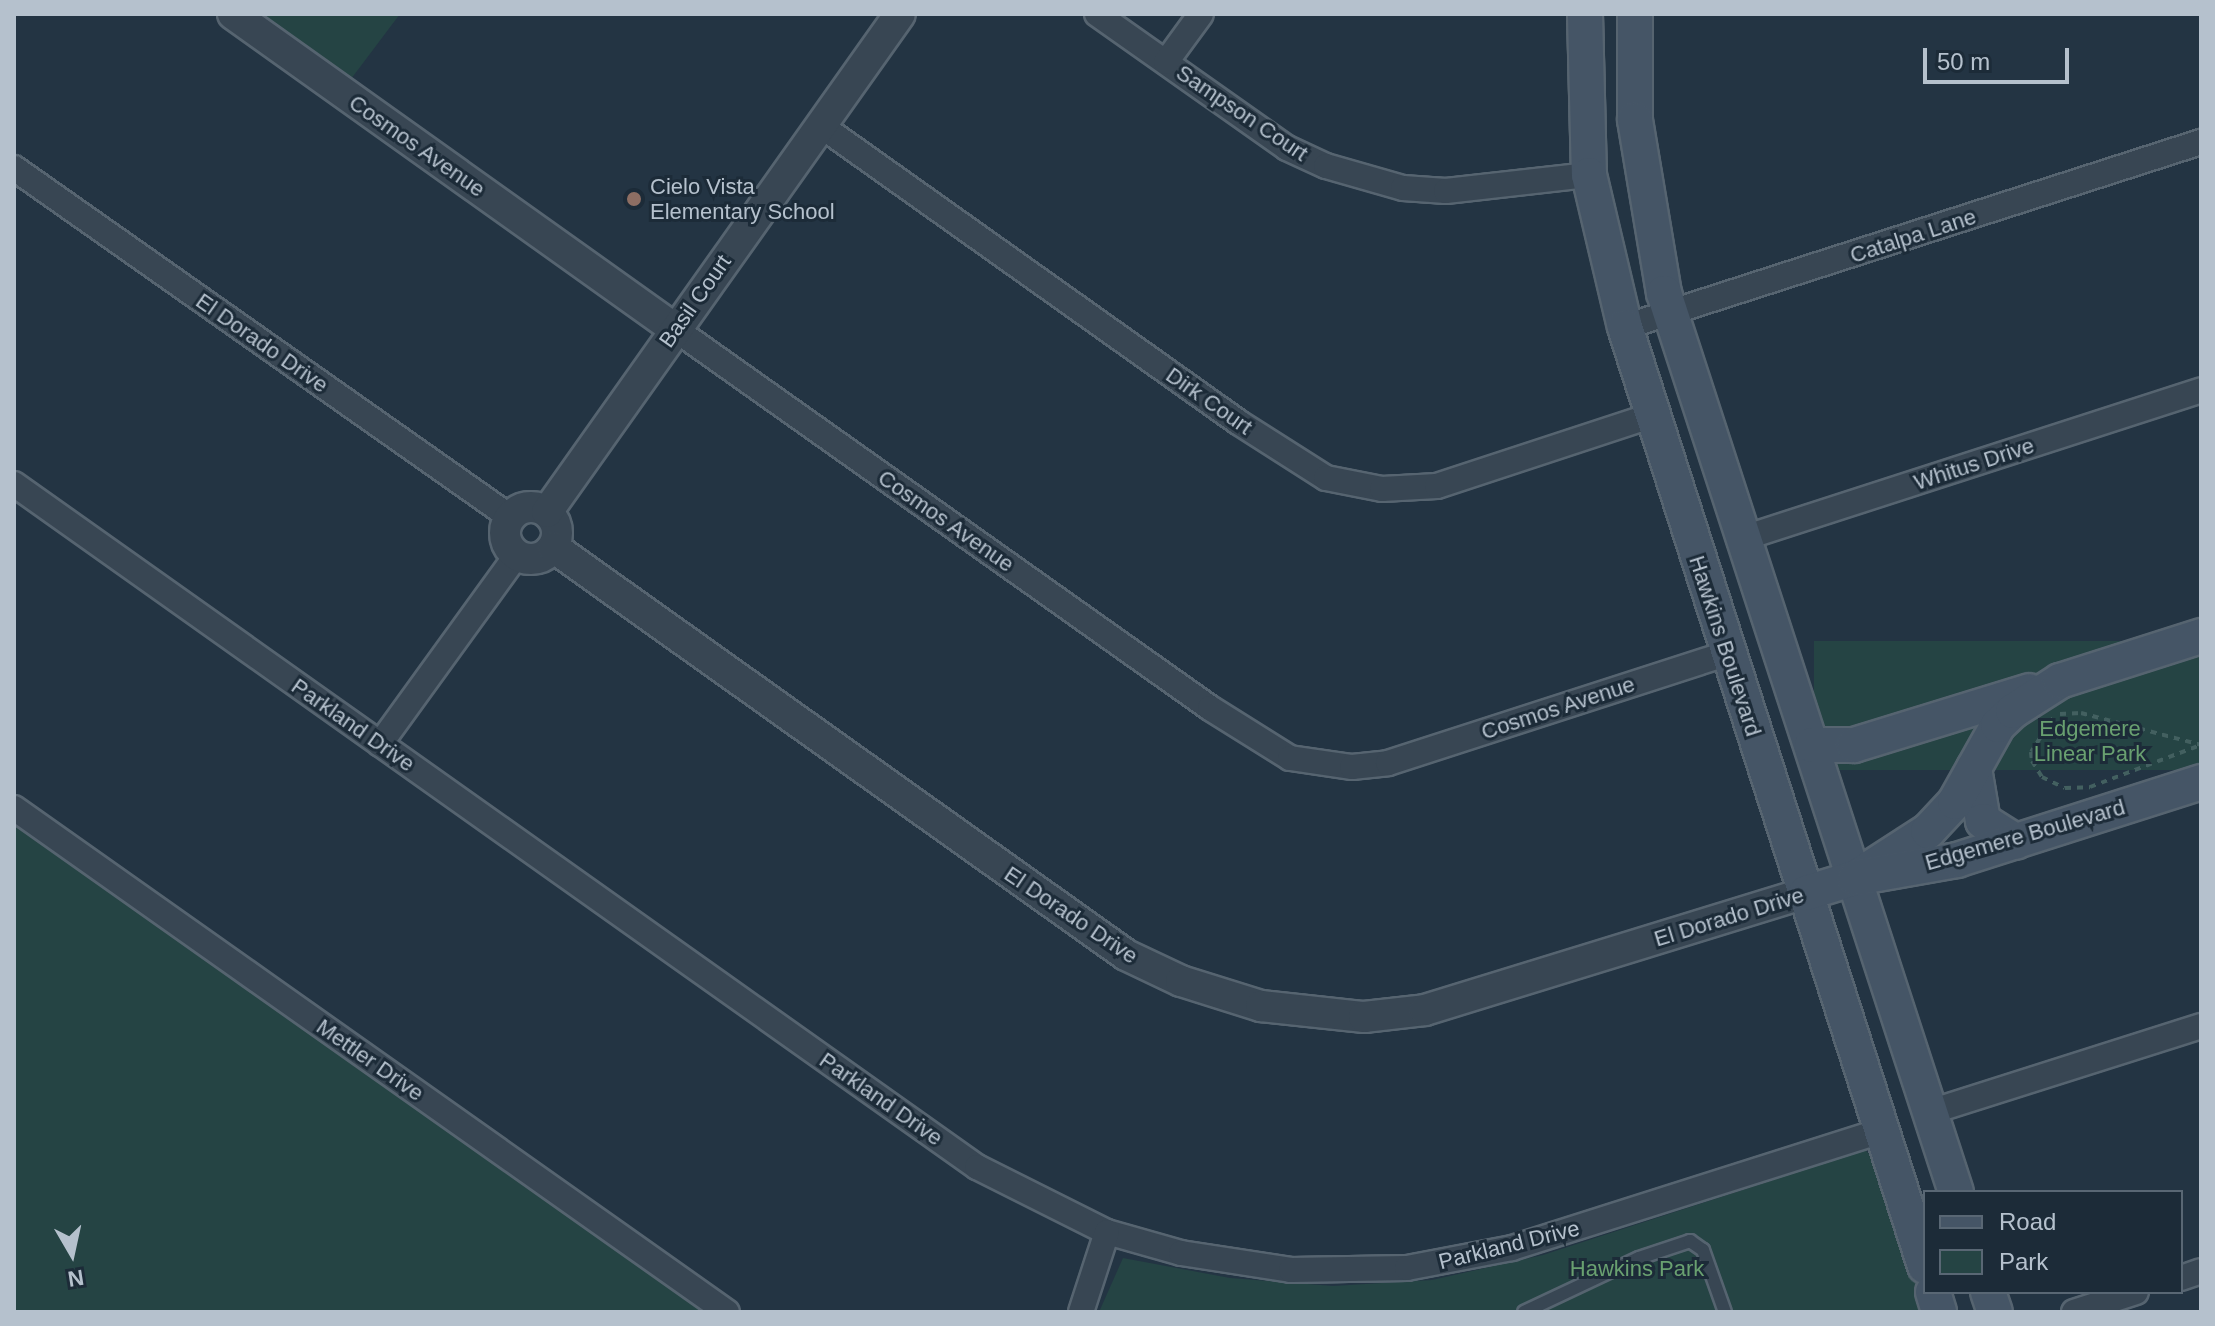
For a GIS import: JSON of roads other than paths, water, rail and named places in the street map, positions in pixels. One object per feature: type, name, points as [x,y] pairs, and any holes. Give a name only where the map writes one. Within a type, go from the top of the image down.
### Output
[{"type":"main road","name":"Hawkins Boulevard","points":[[1585,14],[1589,175],[1625,327],[1650,416],[1923,1260]]},
{"type":"main road","points":[[1635,14],[1635,120],[1647,216],[1669,313],[1747,537],[1955,1190]]},
{"type":"main road","name":"Edgemere Boulevard","points":[[1855,878],[1928,831],[1955,802],[1998,725],[2060,681],[2201,636]]},
{"type":"main road","points":[[1812,745],[1854,745],[2060,681]]},
{"type":"main road","points":[[1974,768],[1983,821],[2016,842]]},
{"type":"main road","name":"Edgemere Boulevard","points":[[1855,878],[1957,860],[2201,782]]},
{"type":"main road","name":"El Dorado Drive","points":[[1806,893],[1855,878]]},
{"type":"street","name":"Cosmos Avenue","points":[[233,14],[1210,708],[1290,758],[1352,767],[1388,763],[1728,653]]},
{"type":"street","name":"Basil Court","points":[[547,512],[900,14]]},
{"type":"street","name":"Sampson Court","points":[[1097,14],[1287,148],[1369,180],[1446,191],[1589,175]]},
{"type":"street","points":[[1166,62],[1201,14]]},
{"type":"street","name":"Dirk Court","points":[[820,125],[1238,422],[1326,478],[1382,489],[1437,486],[1650,416]]},
{"type":"street","name":"Catalpa Lane","points":[[1625,327],[2201,142]]},
{"type":"street","name":"El Dorado Drive","points":[[14,168],[510,517]]},
{"type":"street","name":"Whitus Drive","points":[[1747,537],[2201,390]]},
{"type":"street","name":"Parkland Drive","points":[[14,484],[977,1167],[1107,1232],[1181,1253],[1291,1270],[1407,1268],[1512,1248],[1883,1130]]},
{"type":"street","points":[[528,507],[547,512],[557,529],[553,547],[537,558],[517,555],[505,537],[510,517],[528,507]]},
{"type":"street","name":"El Dorado Drive","points":[[553,547],[1126,955],[1181,981],[1261,1006],[1364,1017],[1425,1010],[1806,893]]},
{"type":"street","points":[[380,744],[517,555]]},
{"type":"street","name":"Mettler Drive","points":[[14,808],[727,1312]]},
{"type":"street","points":[[1930,1112],[2201,1026]]},
{"type":"street","points":[[1081,1312],[1107,1232]]},
{"type":"street","points":[[2074,1312],[2130,1294]]},
{"type":"lane","points":[[1524,1312],[1639,1258],[1690,1241],[1703,1250],[1725,1312]]},
{"type":"place","name":"Cielo Vista Elementary School","points":[[634,199]]},
{"type":"park label","name":"Edgemere Linear Park","points":[[2090,740]]},
{"type":"park label","name":"Hawkins Park","points":[[1637,1269]]}]
